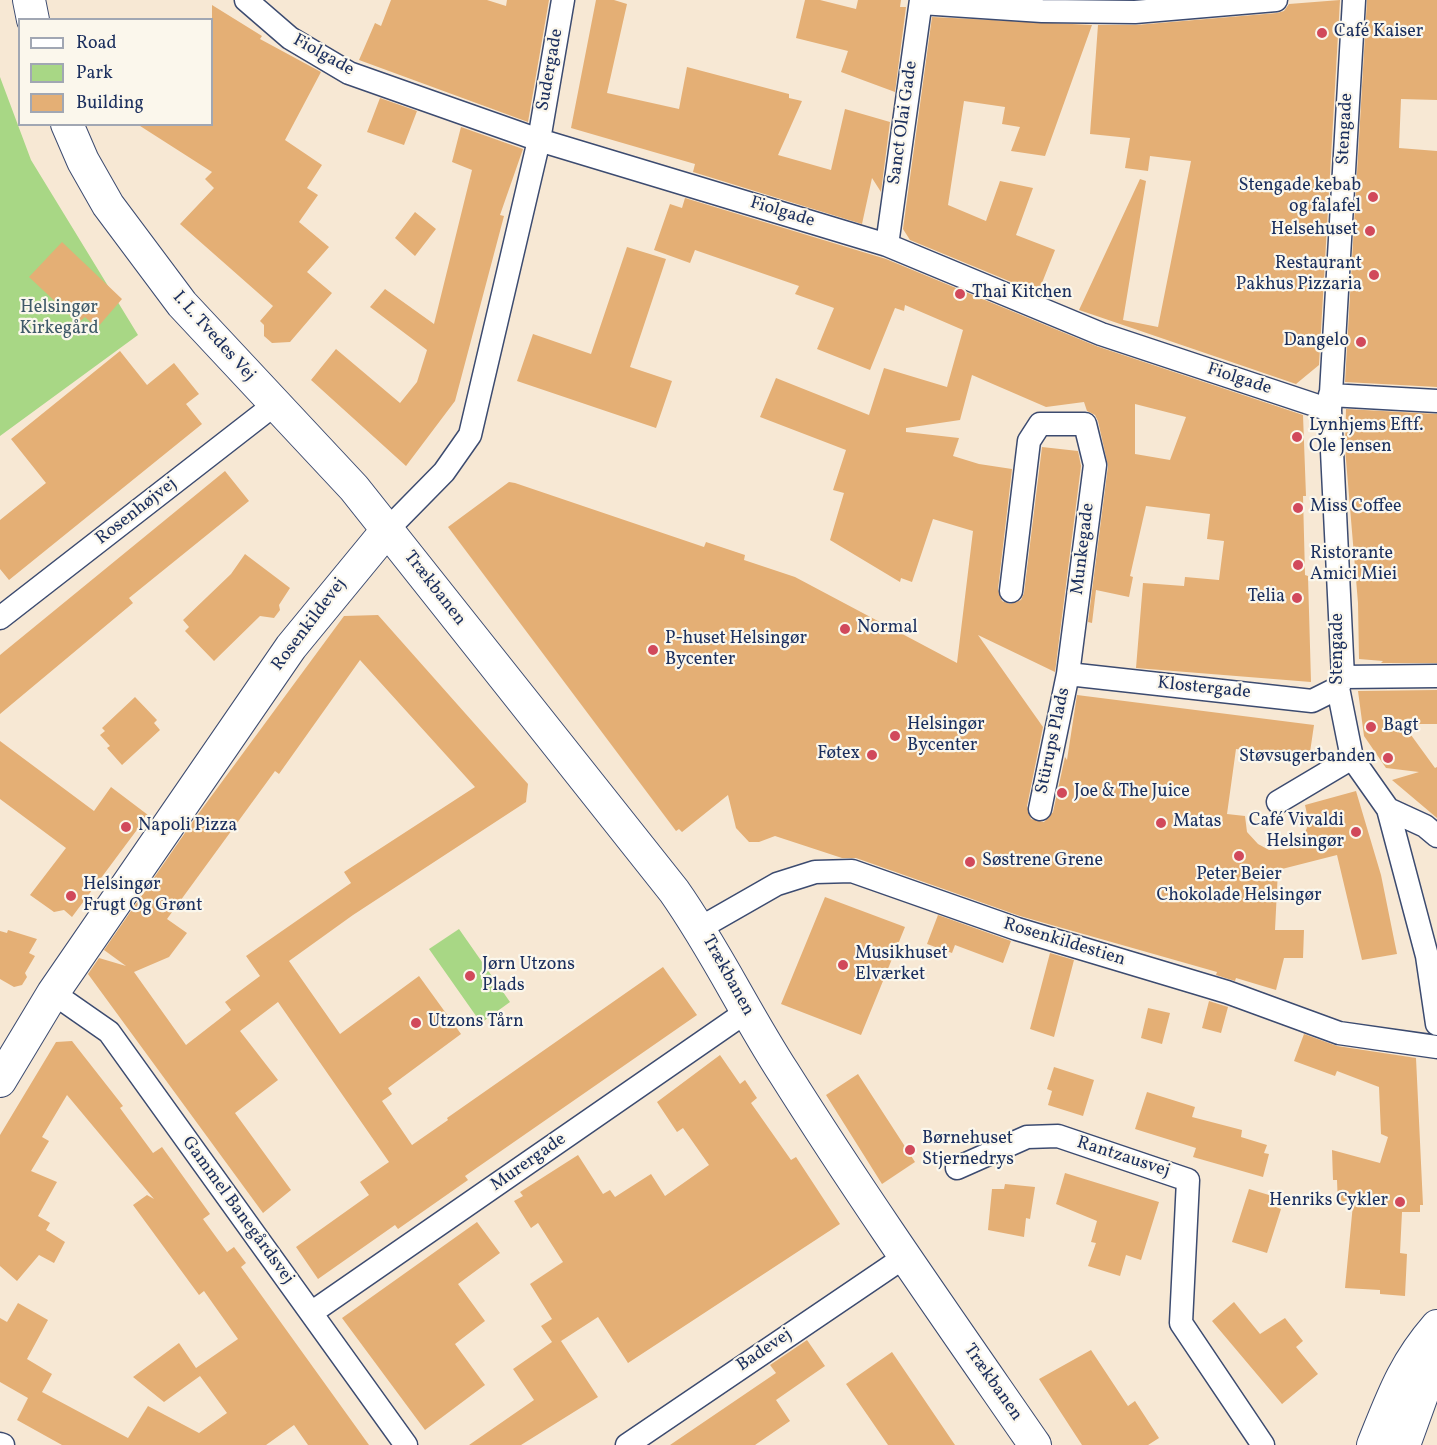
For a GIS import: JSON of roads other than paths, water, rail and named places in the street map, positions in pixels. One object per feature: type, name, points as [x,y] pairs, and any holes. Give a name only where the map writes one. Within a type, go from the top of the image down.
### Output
[{"type":"main road","points":[[29,0],[33,18]]},
{"type":"main road","name":"I. L. Tvedes Vej","points":[[68,126],[95,183],[140,250],[206,333],[354,488],[388,529]]},
{"type":"main road","name":"Trækbanen","points":[[388,529],[533,717],[647,856],[700,928],[746,1012],[903,1258],[1035,1445]]},
{"type":"main road","name":"Rosenkildevej","points":[[0,1081],[53,993],[291,647],[388,529]]},
{"type":"main road","points":[[1373,1445],[1397,1384],[1415,1351],[1437,1326]]},
{"type":"main road","points":[[1404,1445],[1436,1353]]},
{"type":"street","name":"Fiolgade","points":[[246,0],[290,39],[349,73],[539,140],[887,245],[1101,334],[1330,402],[1437,401]]},
{"type":"street","name":"Sudergade","points":[[539,140],[563,0]]},
{"type":"street","points":[[921,1],[1042,10],[1135,12],[1276,0]]},
{"type":"street","name":"Stengade","points":[[1354,0],[1343,257],[1330,402],[1340,683],[1352,758],[1388,809],[1424,944],[1437,1024]]},
{"type":"street","name":"Sanct Olai Gade","points":[[887,245],[921,1]]},
{"type":"street","name":"Rosenkildevej","points":[[388,529],[444,472],[470,435],[539,140]]},
{"type":"street","name":"Rosenhøjvej","points":[[0,618],[274,405]]},
{"type":"street","name":"Munkegade","points":[[1011,591],[1029,441],[1040,424],[1085,424],[1095,465],[1068,674]]},
{"type":"street","name":"Klostergade","points":[[1068,674],[1312,701],[1340,683]]},
{"type":"street","name":"Stürups Plads","points":[[1040,809],[1068,674]]},
{"type":"street","points":[[1340,683],[1437,676]]},
{"type":"street","points":[[1278,802],[1352,758]]},
{"type":"street","points":[[1388,809],[1425,826],[1437,836]]},
{"type":"street","name":"Rosenkildestien","points":[[700,928],[777,884],[815,872],[852,871],[1017,929],[1227,992],[1338,1033],[1437,1047]]},
{"type":"street","name":"Gammel Banegårdsvej","points":[[53,993],[109,1032],[406,1445]]},
{"type":"street","name":"Murergade","points":[[311,1314],[746,1012]]},
{"type":"street","name":"Rantzausvej","points":[[957,1168],[1027,1137],[1058,1136],[1188,1180],[1181,1323],[1263,1445]]},
{"type":"street","name":"Badevej","points":[[627,1445],[903,1258]]},
{"type":"place","name":"Café Kaiser","points":[[1322,33]]},
{"type":"place","name":"Stengade kebab og falafel","points":[[1373,197]]},
{"type":"place","name":"Helsehuset","points":[[1370,231]]},
{"type":"place","name":"Restaurant Pakhus Pizzaria","points":[[1374,275]]},
{"type":"place","name":"Thai Kitchen","points":[[960,294]]},
{"type":"place","name":"Dangelo","points":[[1361,342]]},
{"type":"place","name":"Lynhjems Eftf. Ole Jensen","points":[[1297,437]]},
{"type":"place","name":"Miss Coffee","points":[[1298,508]]},
{"type":"place","name":"Ristorante Amici Miei","points":[[1298,565]]},
{"type":"place","name":"Telia","points":[[1297,598]]},
{"type":"place","name":"Normal","points":[[845,629]]},
{"type":"place","name":"P-huset Helsingør Bycenter","points":[[653,650]]},
{"type":"place","name":"Bagt","points":[[1371,727]]},
{"type":"place","name":"Helsingør Bycenter","points":[[895,736]]},
{"type":"place","name":"Føtex","points":[[872,755]]},
{"type":"place","name":"Støvsugerbanden","points":[[1388,758]]},
{"type":"place","name":"Joe & The Juice","points":[[1062,793]]},
{"type":"place","name":"Matas","points":[[1161,823]]},
{"type":"place","name":"Napoli Pizza","points":[[126,827]]},
{"type":"place","name":"Café Vivaldi Helsingør","points":[[1356,832]]},
{"type":"place","name":"Peter Beier Chokolade Helsingør","points":[[1239,856]]},
{"type":"place","name":"Søstrene Grene","points":[[970,862]]},
{"type":"place","name":"Helsingør Frugt Og Grønt","points":[[71,896]]},
{"type":"place","name":"Musikhuset Elværket","points":[[843,965]]},
{"type":"place","name":"Jørn Utzons Plads","points":[[470,976]]},
{"type":"place","name":"Utzons Tårn","points":[[416,1023]]},
{"type":"place","name":"Børnehuset Stjernedrys","points":[[910,1150]]},
{"type":"place","name":"Henriks Cykler","points":[[1400,1202]]},
{"type":"park label","name":"Helsingør Kirkegård","points":[[59,319]]}]
